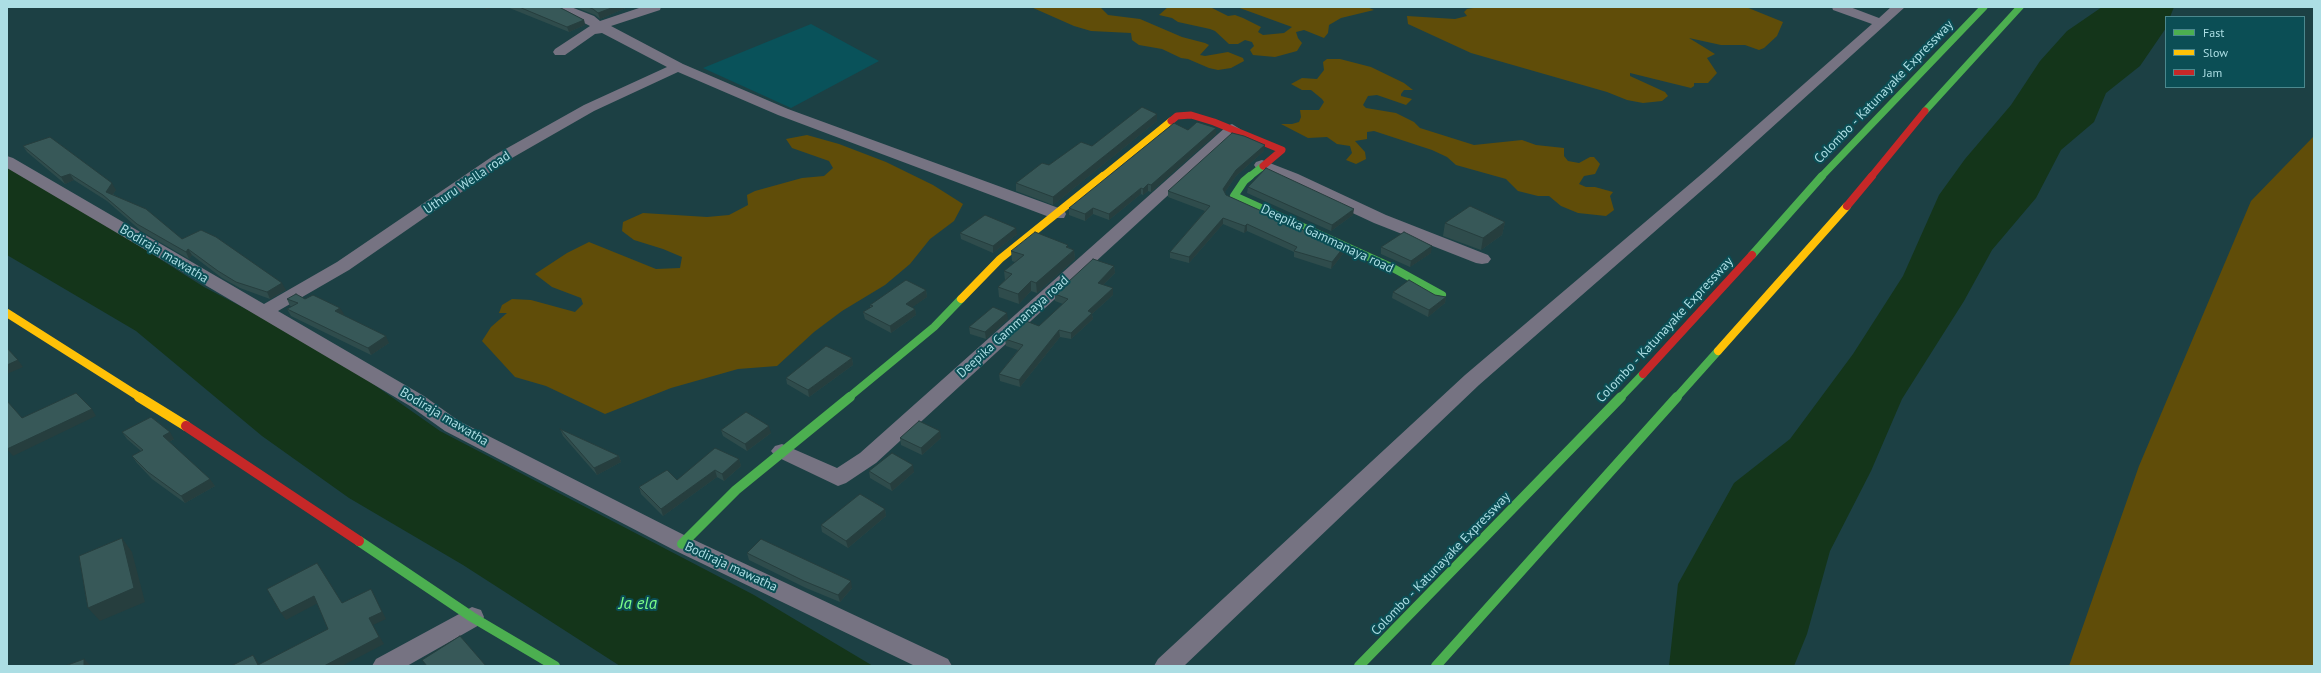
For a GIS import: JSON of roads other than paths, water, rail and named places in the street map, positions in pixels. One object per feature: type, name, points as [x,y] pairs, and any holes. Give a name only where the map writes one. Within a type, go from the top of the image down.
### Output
[{"type":"main road","name":"Colombo - Katunayake Expressway","points":[[1359,666],[1678,339],[1846,149],[1984,7]]},
{"type":"main road","points":[[1436,666],[1836,218],[1909,129],[2020,7]]},
{"type":"main road","name":"Deepika Gammanaya road","points":[[682,544],[736,490],[782,450],[934,327],[1000,258],[1058,214],[1177,116],[1191,115],[1232,129],[1282,150],[1244,181],[1234,196],[1393,268],[1442,295]]},
{"type":"main road","points":[[7,313],[172,416],[472,617],[555,666]]},
{"type":"street","points":[[559,7],[589,19],[678,67],[858,141],[1058,214]]},
{"type":"street","points":[[560,52],[592,30],[655,7]]},
{"type":"street","points":[[1838,7],[1880,23]]},
{"type":"street","points":[[1167,666],[1472,380],[1710,175],[1899,7]]},
{"type":"street","name":"Uthuru Wella road","points":[[263,312],[343,266],[499,160],[589,108],[678,67]]},
{"type":"street","name":"Deepika Gammanaya road","points":[[782,450],[838,478],[868,458],[1232,129]]},
{"type":"street","name":"Bodiraja mawatha","points":[[7,161],[417,401],[452,426],[682,544],[938,666]]},
{"type":"street","points":[[1262,165],[1292,177],[1380,219],[1482,259]]},
{"type":"street","points":[[385,666],[472,617]]},
{"type":"water","points":[[2102,7],[2174,7],[2170,16],[2165,16],[2165,29],[2140,66],[2106,93],[2094,122],[2061,150],[2036,198],[1992,250],[1964,301],[1902,399],[1871,471],[1830,551],[1807,634],[1794,666],[1669,666],[1678,584],[1734,483],[1790,439],[1853,354],[1903,276],[1939,195],[1965,159],[2011,105],[2040,61],[2067,31]]},
{"type":"water","name":"Ja ela","points":[[7,167],[62,197],[204,287],[286,330],[366,379],[440,431],[754,595],[873,666],[620,666],[463,565],[349,498],[262,436],[136,331],[7,255]]}]
